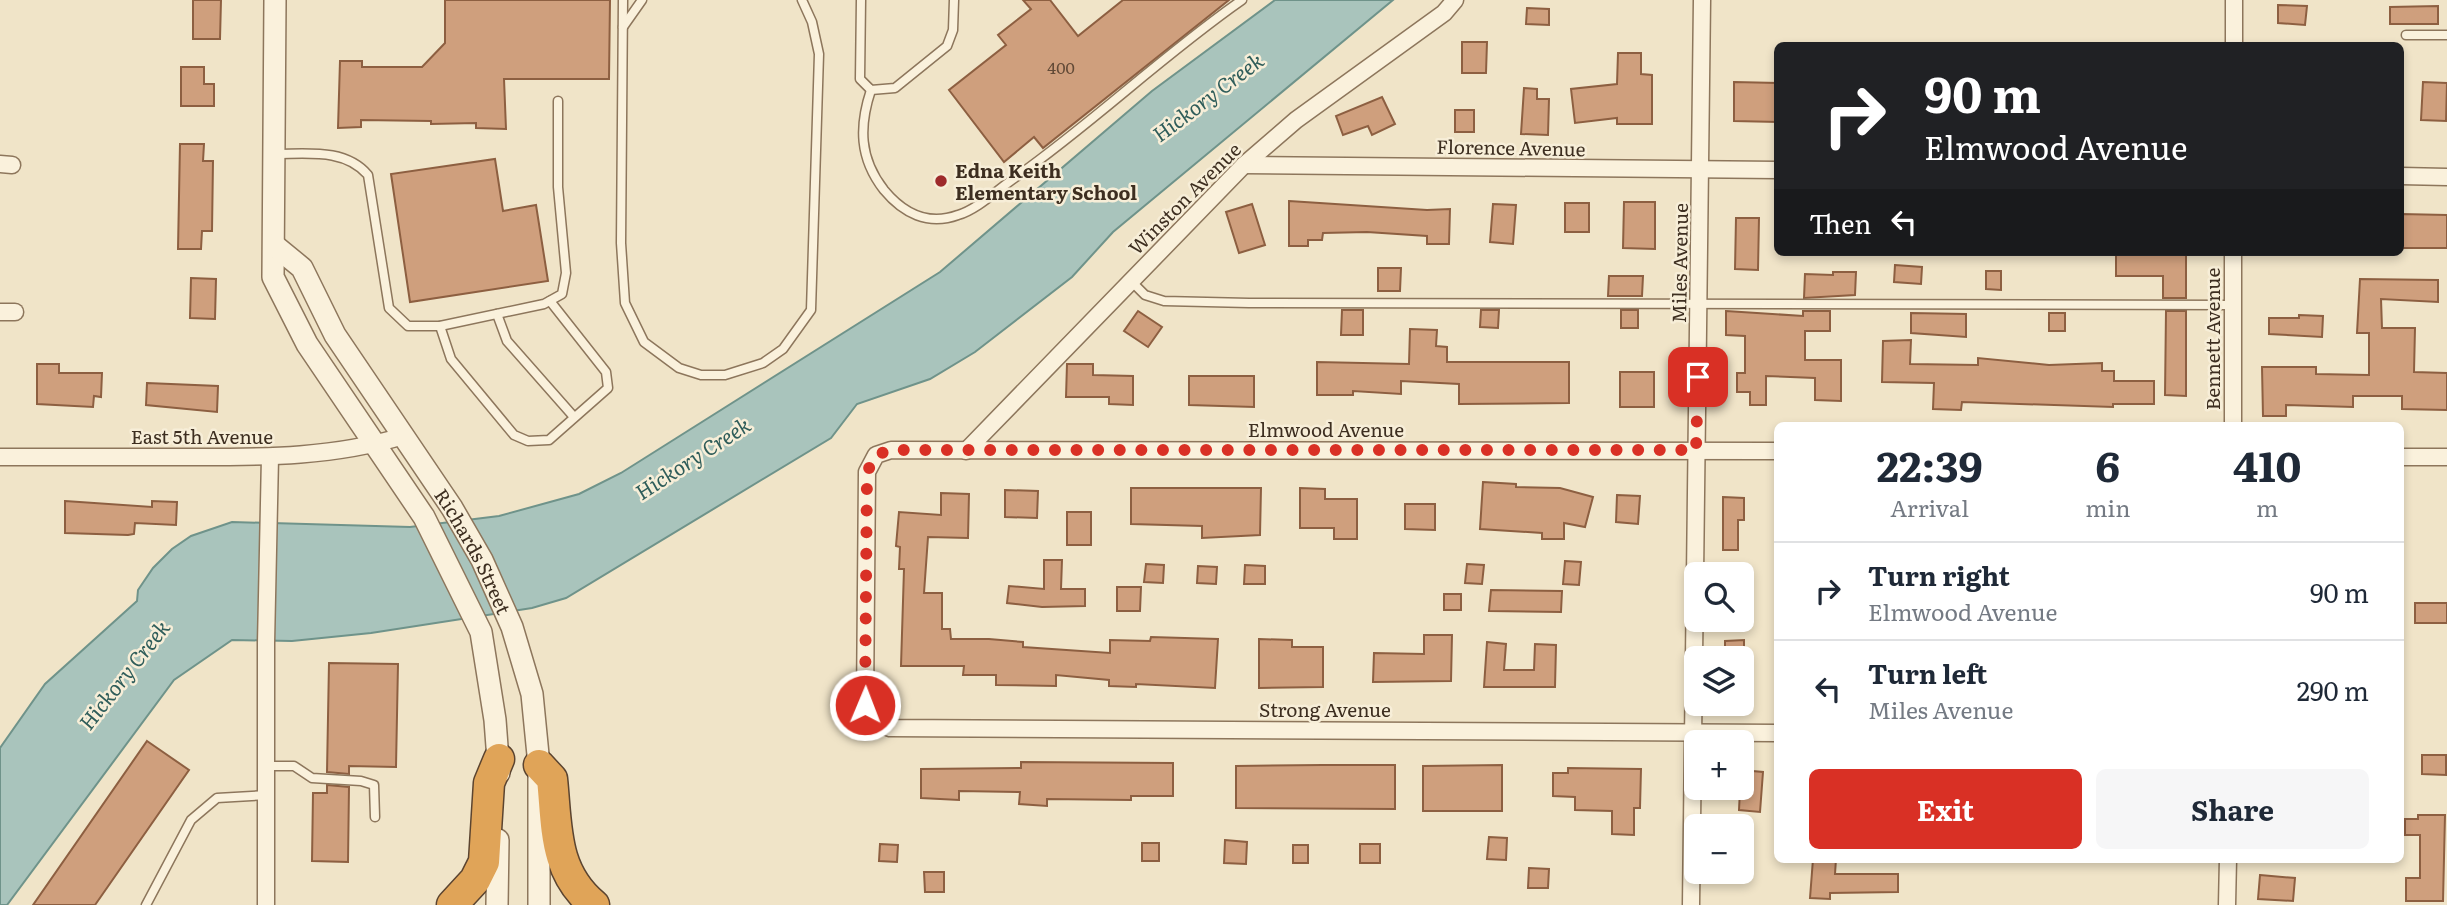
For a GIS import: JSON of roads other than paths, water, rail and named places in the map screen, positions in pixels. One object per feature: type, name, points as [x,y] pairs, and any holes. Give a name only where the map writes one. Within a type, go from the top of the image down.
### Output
[{"type":"highway","points":[[452,905],[475,880],[484,862],[489,783],[499,759]]},
{"type":"highway","points":[[539,765],[552,779],[555,835],[563,868],[594,905]]},
{"type":"street","name":"Richards Street","points":[[275,0],[274,277],[307,344],[424,517],[481,632],[499,759],[497,905]]},
{"type":"street","name":"Winston Avenue","points":[[966,451],[1244,165],[1296,120],[1444,13],[1455,0]]},
{"type":"street","name":"Miles Avenue","points":[[1692,730],[1702,170],[1702,0]]},
{"type":"street","points":[[2234,0],[2234,42]]},
{"type":"street","name":"Florence Avenue","points":[[1244,165],[1774,170]]},
{"type":"street","points":[[2404,176],[2447,177]]},
{"type":"street","name":"Richards Street","points":[[274,245],[302,268],[335,335],[452,508],[482,560],[513,627],[532,694],[539,765],[539,905]]},
{"type":"street","name":"Bennett Avenue","points":[[2233,256],[2233,422]]},
{"type":"street","name":"East 5th Avenue","points":[[0,457],[270,457],[322,454],[375,445],[403,436]]},
{"type":"street","name":"Elmwood Avenue","points":[[874,722],[865,705],[867,472],[876,455],[891,450],[1774,451]]},
{"type":"street","points":[[266,905],[268,766],[265,643],[270,457]]},
{"type":"street","points":[[2404,457],[2447,457]]},
{"type":"street","name":"Strong Avenue","points":[[874,722],[890,728],[1684,732]]},
{"type":"street","name":"Strong Avenue","points":[[1754,733],[1774,733]]},
{"type":"street","name":"Miles Avenue","points":[[1691,905],[1692,800]]},
{"type":"street","points":[[2227,905],[2228,863]]},
{"type":"lane","points":[[623,0],[621,243],[625,303],[644,342],[679,368],[701,375],[724,375],[763,363],[783,349],[811,310],[819,54],[812,22],[802,0]]},
{"type":"lane","points":[[623,27],[642,0]]},
{"type":"lane","points":[[861,0],[860,79],[871,90],[895,88],[947,47],[953,30],[954,0]]},
{"type":"lane","points":[[871,90],[862,116],[863,141],[869,167],[882,188],[897,204],[916,217],[933,219],[959,215],[1053,149],[1142,74],[1242,0]]},
{"type":"lane","points":[[2406,35],[2447,36]]},
{"type":"lane","points":[[274,154],[326,153],[358,163],[368,175],[389,308],[408,326],[440,326],[550,301],[562,294],[566,273],[558,187],[558,102]]},
{"type":"lane","points":[[1131,281],[1145,295],[1164,301],[2232,305]]},
{"type":"lane","points":[[440,326],[452,359],[514,435],[528,441],[549,440],[608,388],[606,372],[550,301]]},
{"type":"lane","points":[[497,314],[507,341],[574,417]]},
{"type":"lane","points":[[268,766],[294,766],[312,778],[361,780],[374,785],[375,817]]},
{"type":"lane","points":[[146,905],[191,820],[217,797],[267,795]]},
{"type":"water","name":"Hickory Creek","points":[[1275,0],[1393,0],[1113,232],[1072,277],[975,352],[930,379],[857,404],[831,438],[566,598],[532,608],[371,633],[292,641],[232,640],[174,680],[7,905],[0,905],[0,748],[45,684],[137,601],[138,590],[153,568],[172,549],[191,536],[232,522],[410,527],[499,516],[579,494],[621,473],[940,272],[1152,91]]},
{"type":"place","name":"Edna Keith Elementary School","points":[[941,181]]}]
